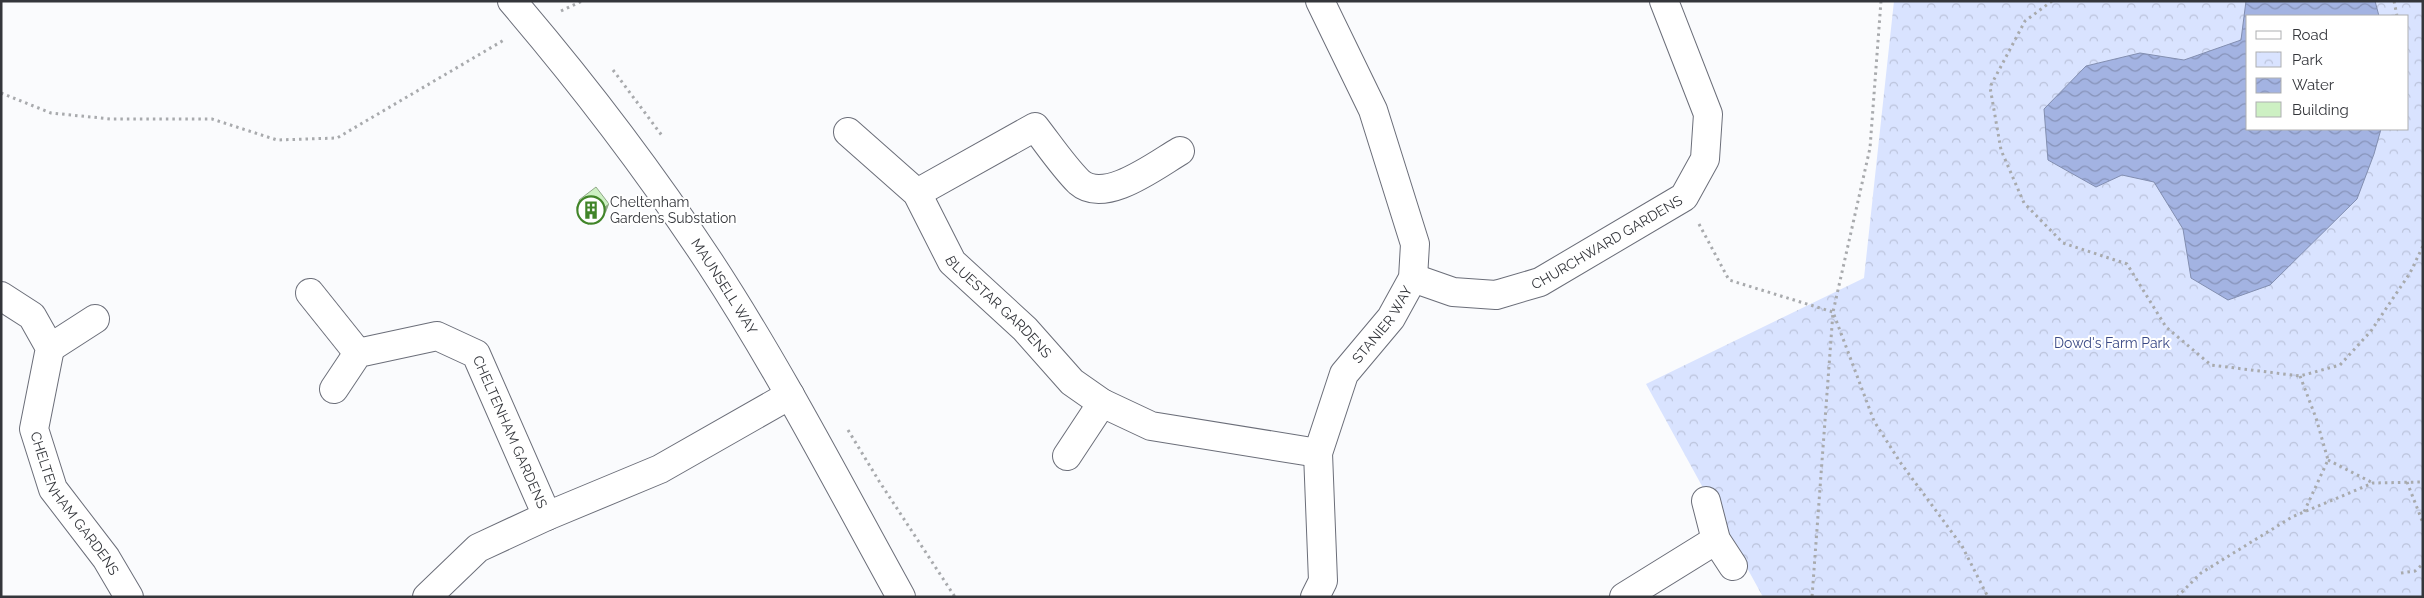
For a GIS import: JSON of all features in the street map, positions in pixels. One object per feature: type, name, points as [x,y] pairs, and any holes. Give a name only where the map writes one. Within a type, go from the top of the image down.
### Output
[{"type":"street","name":"MAUNSELL WAY","points":[[512,1],[621,136],[710,263],[790,395],[901,597]]},
{"type":"street","name":"STANIER WAY","points":[[1315,597],[1323,581],[1318,453],[1344,374],[1391,318],[1413,278],[1415,244],[1373,110],[1320,1]]},
{"type":"street","name":"CHURCHWARD GARDENS","points":[[1413,278],[1453,292],[1496,295],[1540,282],[1684,197],[1706,159],[1708,114],[1664,1]]},
{"type":"street","points":[[917,193],[1035,127],[1079,182],[1097,190],[1108,190],[1119,186],[1180,151]]},
{"type":"street","name":"BLUESTAR GARDENS","points":[[848,132],[917,193],[952,262],[1025,329],[1072,382],[1102,403],[1151,426],[1318,453]]},
{"type":"street","points":[[310,293],[358,353],[334,389]]},
{"type":"street","points":[[1,296],[32,316],[50,348],[95,319]]},
{"type":"street","name":"CHELTENHAM GARDENS","points":[[358,353],[437,336],[476,354],[547,516]]},
{"type":"street","name":"CHELTENHAM GARDENS","points":[[50,348],[34,429],[53,488],[106,558],[129,597]]},
{"type":"street","name":"CHELTENHAM GARDENS","points":[[426,597],[478,548],[547,516],[660,469],[790,395]]},
{"type":"street","points":[[1067,456],[1102,403]]},
{"type":"street","points":[[1706,501],[1716,540],[1733,566]]},
{"type":"street","points":[[1624,597],[1716,540]]},
{"type":"path","points":[[1,93],[52,113],[111,119],[212,118],[276,140],[337,138],[532,24],[582,1]]},
{"type":"path","points":[[1812,597],[1833,312],[1870,148],[1881,1]]},
{"type":"path","points":[[2052,1],[2025,22],[1990,87],[2001,150],[2024,203],[2063,243],[2127,264],[2166,327],[2211,364],[2300,376],[2340,365],[2376,324],[2410,273],[2423,246]]},
{"type":"path","points":[[2394,1],[2397,15]]},
{"type":"path","points":[[1684,197],[1729,280],[1833,312]]},
{"type":"path","points":[[1833,312],[1874,421],[1900,462],[1962,546],[1988,597]]},
{"type":"path","points":[[2300,376],[2316,418],[2328,460],[2304,512]]},
{"type":"path","points":[[2328,460],[2373,483]]},
{"type":"path","points":[[2407,482],[2423,523]]},
{"type":"path","points":[[2177,597],[2202,574],[2292,517],[2373,483],[2423,482]]},
{"type":"path","points":[[2401,573],[2415,570],[2423,564]]},
{"type":"green space","name":"Dowd's Farm Park","points":[[1894,1],[2423,1],[2423,597],[1763,597],[1646,384],[1864,278]]},
{"type":"water","points":[[2246,1],[2375,1],[2379,15],[2246,15],[2246,130],[2381,130],[2357,199],[2270,285],[2228,300],[2191,278],[2183,229],[2154,182],[2122,175],[2096,187],[2048,160],[2044,109],[2086,66],[2140,53],[2184,60],[2241,40]]},
{"type":"building","points":[[596,187],[609,204],[591,217],[579,200]]},
{"type":"place","name":"Cheltenham Gardens Substation","points":[[591,210]]}]
